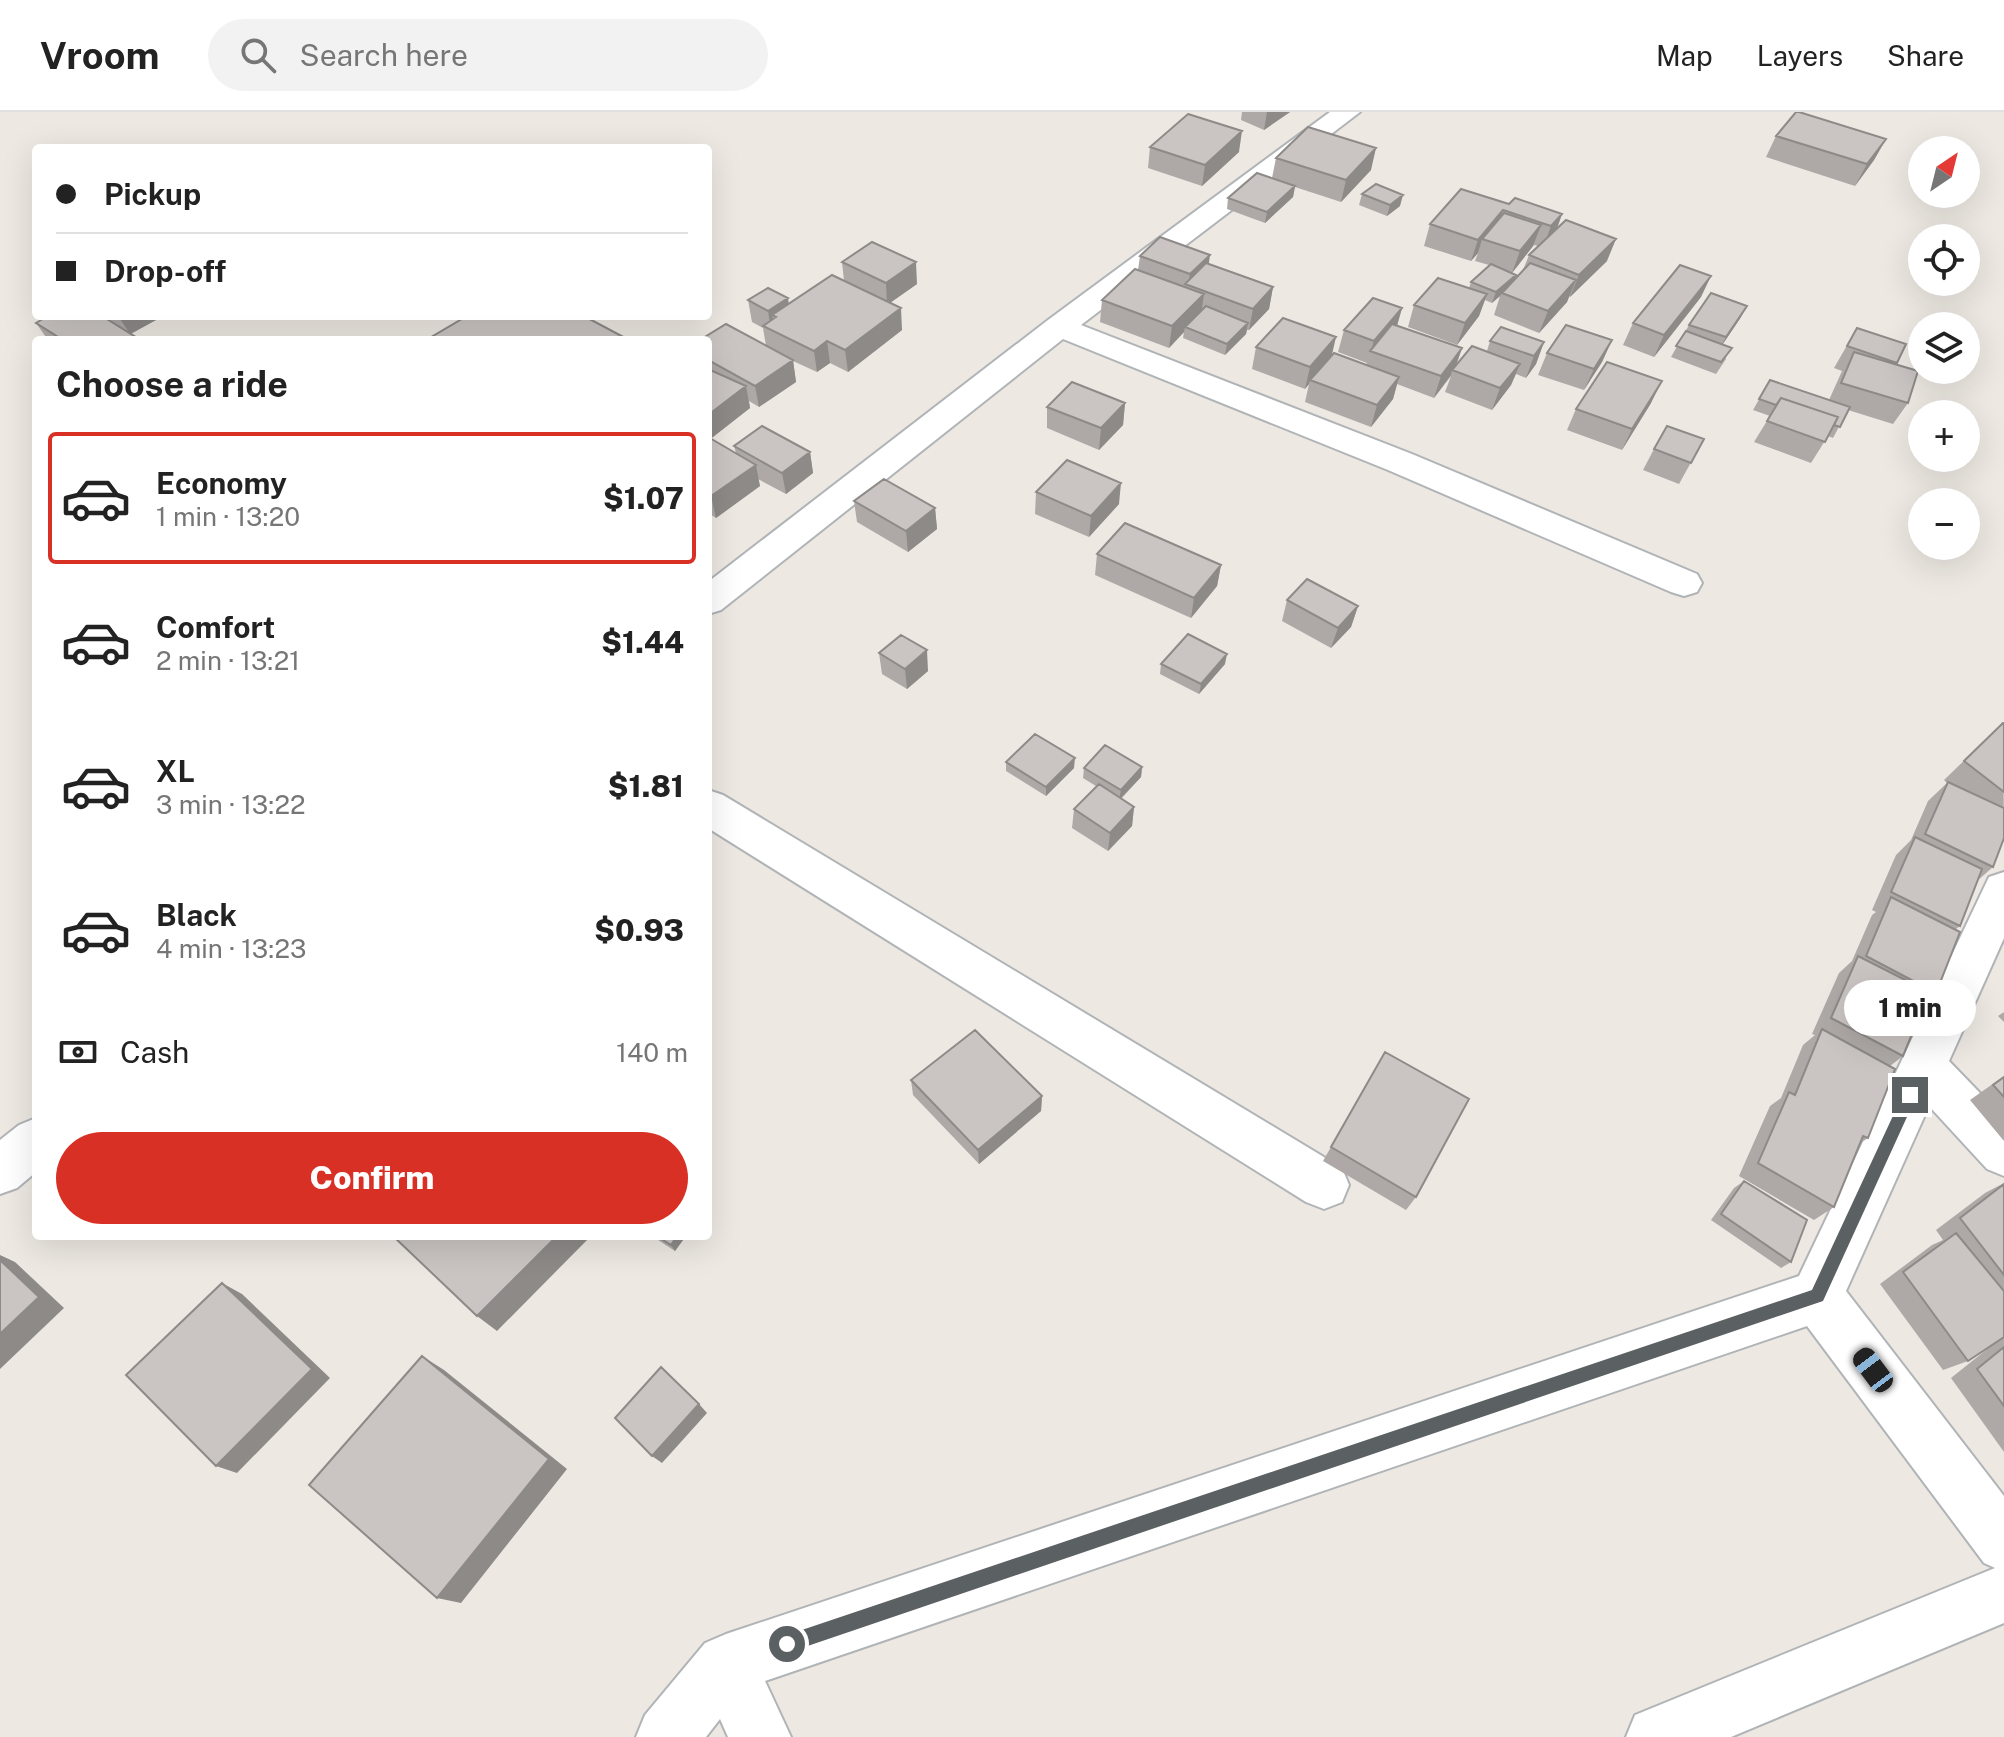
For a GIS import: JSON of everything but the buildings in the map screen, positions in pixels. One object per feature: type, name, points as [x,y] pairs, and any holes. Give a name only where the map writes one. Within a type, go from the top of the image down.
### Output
[{"type":"street","points":[[712,598],[1059,327],[1347,112]]},
{"type":"street","points":[[1059,327],[1400,462],[1684,583]]},
{"type":"street","points":[[712,809],[1324,1185]]},
{"type":"street","points":[[667,1737],[726,1664],[1817,1296],[2002,902]]},
{"type":"street","points":[[1923,1066],[2004,1153]]},
{"type":"street","points":[[0,1171],[32,1144]]},
{"type":"street","points":[[1817,1296],[2004,1543]]},
{"type":"street","points":[[1657,1737],[2004,1594]]},
{"type":"street","points":[[726,1664],[760,1737]]},
{"type":"route","points":[[787,1644],[1817,1296],[1910,1095]]}]
